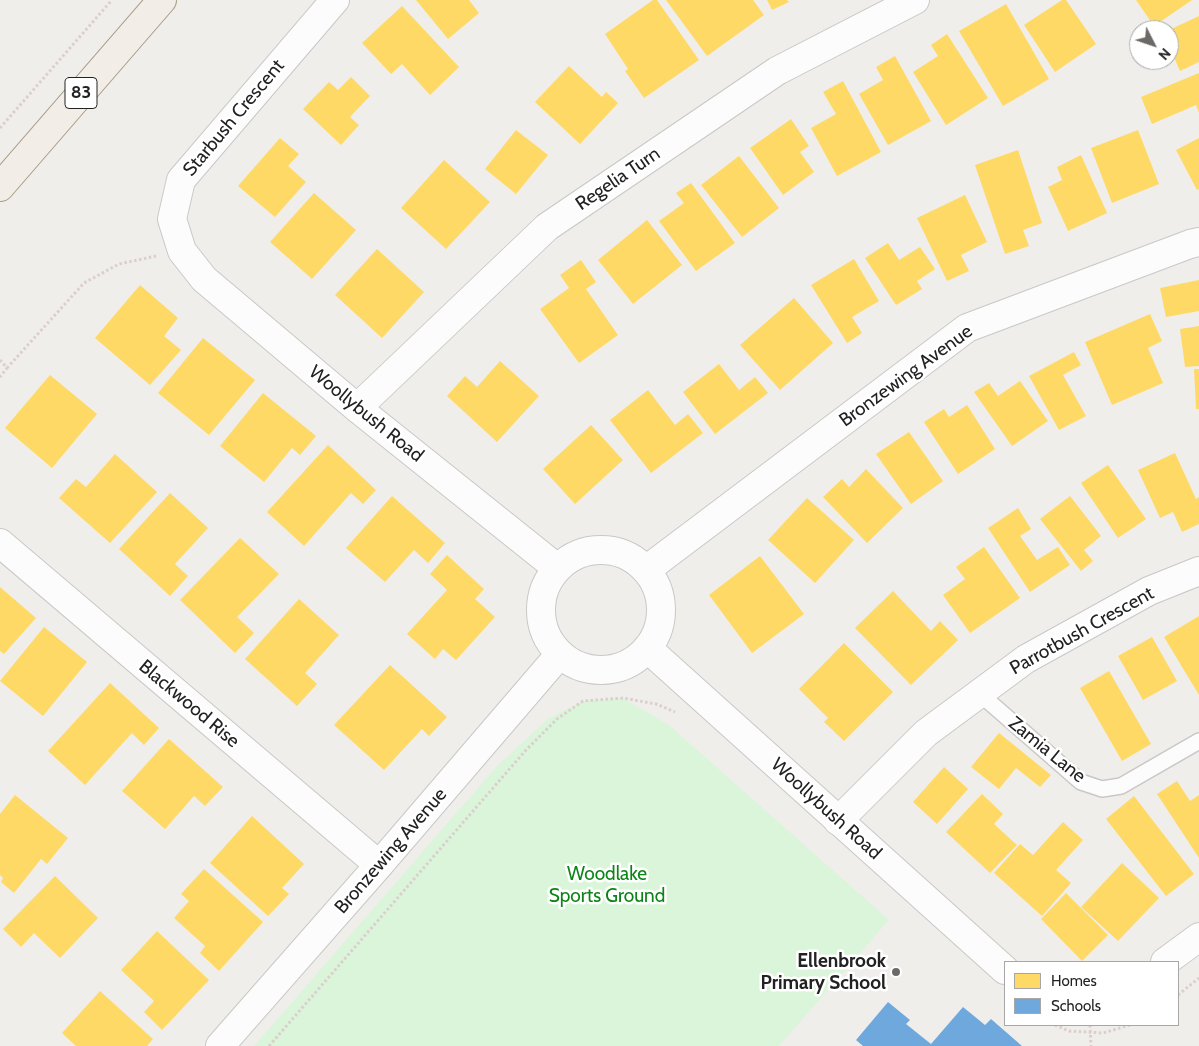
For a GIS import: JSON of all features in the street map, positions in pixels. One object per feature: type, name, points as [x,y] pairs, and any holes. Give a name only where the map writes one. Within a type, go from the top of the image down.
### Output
[{"type":"main road","name":"83","points":[[0,187],[162,0]]},
{"type":"street","name":"Starbush Crescent","points":[[182,251],[172,219],[181,180],[335,0]]},
{"type":"street","name":"Regelia Turn","points":[[357,408],[547,227],[778,71],[915,0]]},
{"type":"street","name":"Bronzewing Avenue","points":[[646,570],[967,328],[1199,242]]},
{"type":"street","name":"Woollybush Road","points":[[182,251],[204,279],[357,408],[558,568]]},
{"type":"street","name":"Blackwood Rise","points":[[0,543],[379,865]]},
{"type":"street","points":[[592,550],[612,551],[631,557],[646,570],[655,584],[660,600],[660,617],[656,633],[647,648],[632,661],[614,668],[595,670],[576,664],[560,654],[548,639],[541,621],[541,602],[546,584],[558,568],[573,556],[592,550]]},
{"type":"street","name":"Parrotbush Crescent","points":[[838,821],[926,733],[1034,654],[1149,591],[1199,571]]},
{"type":"street","name":"Woollybush Road","points":[[647,648],[1004,969]]},
{"type":"street","name":"Bronzewing Avenue","points":[[220,1046],[379,865],[560,654]]},
{"type":"street","points":[[1166,961],[1199,937]]},
{"type":"lane","name":"Zamia Lane","points":[[979,693],[1081,782],[1102,789],[1120,786],[1199,741]]},
{"type":"path","points":[[0,128],[112,0]]},
{"type":"path","points":[[0,377],[84,282],[119,264],[182,251]]},
{"type":"path","points":[[0,360],[8,368]]},
{"type":"path","points":[[270,1046],[526,750],[557,719],[582,701],[623,698],[656,704],[680,714]]},
{"type":"path","points":[[1179,994],[1199,978]]},
{"type":"path","points":[[1057,1026],[1069,1032],[1103,1033],[1127,1026]]},
{"type":"path","points":[[1090,1026],[1091,1046]]},
{"type":"green space","name":"Woodlake Sports Ground","points":[[623,698],[669,725],[889,920],[779,1046],[254,1046],[496,767],[549,718],[583,701]]},
{"type":"building: Homes","points":[[416,0],[469,0],[479,13],[448,39]]},
{"type":"building: Homes","points":[[653,0],[657,0],[699,60],[644,98],[625,71],[628,69],[605,34]]},
{"type":"building: Homes","points":[[666,0],[753,0],[764,15],[707,56]]},
{"type":"building: Homes","points":[[767,0],[787,0],[789,2],[772,10]]},
{"type":"building: Homes","points":[[1062,0],[1066,0],[1096,44],[1055,72],[1024,25]]},
{"type":"building: Homes","points":[[1136,0],[1192,0],[1163,20],[1150,20]]},
{"type":"building: Homes","points":[[1006,4],[1049,79],[1003,106],[959,31]]},
{"type":"building: Homes","points":[[402,6],[459,67],[430,95],[402,64],[391,74],[362,43]]},
{"type":"building: Homes","points":[[1199,16],[1199,62],[1180,71],[1179,69],[1179,25]]},
{"type":"building: Homes","points":[[947,34],[988,98],[946,125],[913,72],[938,56],[931,45]]},
{"type":"building: Homes","points":[[895,56],[931,121],[888,145],[859,94],[883,80],[876,67]]},
{"type":"building: Homes","points":[[569,66],[602,97],[606,92],[618,103],[580,144],[535,102]]},
{"type":"building: Homes","points":[[1199,73],[1199,113],[1196,105],[1152,124],[1141,97]]},
{"type":"building: Homes","points":[[351,77],[370,96],[350,117],[359,125],[341,145],[303,109],[329,82],[338,90]]},
{"type":"building: Homes","points":[[843,81],[881,152],[837,176],[811,128],[836,114],[823,92]]},
{"type":"building: Homes","points":[[791,119],[809,146],[800,152],[814,172],[783,195],[750,148]]},
{"type":"building: Homes","points":[[516,130],[548,155],[516,194],[485,169]]},
{"type":"building: Homes","points":[[1138,130],[1159,184],[1112,203],[1091,148]]},
{"type":"building: Homes","points":[[280,138],[299,154],[288,166],[306,182],[275,217],[238,186]]},
{"type":"building: Homes","points":[[1199,138],[1199,189],[1197,190],[1176,150]]},
{"type":"building: Homes","points":[[1018,150],[1042,223],[1023,230],[1029,246],[1005,254],[975,165]]},
{"type":"building: Homes","points":[[1081,155],[1107,213],[1068,231],[1048,187],[1062,180],[1057,167]]},
{"type":"building: Homes","points":[[739,156],[779,208],[742,237],[701,185]]},
{"type":"building: Homes","points":[[444,160],[490,202],[446,249],[401,208]]},
{"type":"building: Homes","points":[[691,183],[735,243],[696,271],[659,221],[684,203],[676,193]]},
{"type":"building: Homes","points":[[314,193],[356,230],[312,279],[270,242]]},
{"type":"building: Homes","points":[[965,195],[987,242],[961,255],[969,271],[947,281],[917,218]]},
{"type":"building: Homes","points":[[647,220],[682,265],[633,304],[598,260]]},
{"type":"building: Homes","points":[[888,243],[899,260],[920,247],[935,269],[917,281],[922,289],[896,305],[865,258]]},
{"type":"building: Homes","points":[[377,249],[424,292],[382,338],[335,295]]},
{"type":"building: Homes","points":[[854,259],[879,301],[852,317],[862,333],[847,343],[811,285]]},
{"type":"building: Homes","points":[[581,260],[596,282],[586,289],[618,335],[579,363],[540,309],[569,288],[560,275]]},
{"type":"building: Homes","points":[[1199,280],[1199,311],[1166,317],[1160,288]]},
{"type":"building: Homes","points":[[140,285],[178,318],[164,336],[181,350],[150,385],[95,338]]},
{"type":"building: Homes","points":[[794,298],[833,343],[780,390],[740,345]]},
{"type":"building: Homes","points":[[1150,314],[1162,341],[1148,348],[1163,383],[1112,405],[1085,342]]},
{"type":"building: Homes","points":[[1199,326],[1199,366],[1185,367],[1180,329]]},
{"type":"building: Homes","points":[[203,338],[255,380],[209,435],[158,393]]},
{"type":"building: Homes","points":[[1074,352],[1081,365],[1063,375],[1086,416],[1059,430],[1029,376]]},
{"type":"building: Homes","points":[[500,361],[539,396],[497,442],[447,396],[465,376],[477,387]]},
{"type":"building: Homes","points":[[719,364],[739,390],[755,377],[768,393],[715,434],[683,392]]},
{"type":"building: Homes","points":[[1194,369],[1199,369],[1199,409],[1196,409]]},
{"type":"building: Homes","points":[[50,375],[97,414],[52,468],[5,428]]},
{"type":"building: Homes","points":[[1020,381],[1048,421],[1012,446],[974,392],[989,383],[998,396]]},
{"type":"building: Homes","points":[[648,390],[675,425],[688,414],[703,433],[651,473],[610,420]]},
{"type":"building: Homes","points":[[263,393],[316,436],[300,455],[292,448],[264,482],[220,446]]},
{"type":"building: Homes","points":[[967,405],[995,449],[958,474],[924,422],[944,409],[949,417]]},
{"type":"building: Homes","points":[[591,425],[623,460],[575,504],[543,469]]},
{"type":"building: Homes","points":[[909,432],[943,481],[911,504],[876,454]]},
{"type":"building: Homes","points":[[328,445],[376,490],[363,504],[351,493],[304,546],[267,512]]},
{"type":"building: Homes","points":[[1175,453],[1196,499],[1199,497],[1199,524],[1182,532],[1173,512],[1160,518],[1138,470]]},
{"type":"building: Homes","points":[[115,454],[157,492],[110,543],[59,498],[76,479],[86,487]]},
{"type":"building: Homes","points":[[1108,465],[1146,519],[1118,538],[1081,483]]},
{"type":"building: Homes","points":[[866,469],[903,508],[867,543],[823,497],[842,479],[849,487]]},
{"type":"building: Homes","points":[[170,493],[208,528],[175,564],[188,576],[170,596],[119,549]]},
{"type":"building: Homes","points":[[392,496],[445,543],[428,563],[414,550],[385,582],[346,548]]},
{"type":"building: Homes","points":[[1070,496],[1101,536],[1084,550],[1093,561],[1081,571],[1040,519]]},
{"type":"building: Homes","points":[[807,498],[854,540],[815,583],[768,540]]},
{"type":"building: Homes","points":[[1018,508],[1031,529],[1020,536],[1037,560],[1058,547],[1070,565],[1030,592],[988,528]]},
{"type":"building: Homes","points":[[240,538],[279,574],[237,617],[254,633],[235,653],[180,600]]},
{"type":"building: Homes","points":[[984,547],[1020,598],[970,633],[943,595],[965,579],[956,567]]},
{"type":"building: Homes","points":[[447,555],[484,589],[475,599],[495,617],[456,660],[443,649],[435,659],[407,634],[447,590],[430,574]]},
{"type":"building: Homes","points":[[760,556],[804,614],[752,653],[709,595]]},
{"type":"building: Homes","points":[[0,587],[36,618],[4,654],[0,651]]},
{"type":"building: Homes","points":[[893,591],[931,631],[940,621],[958,640],[911,685],[855,628]]},
{"type":"building: Homes","points":[[299,599],[339,635],[305,673],[317,684],[297,706],[245,659]]},
{"type":"building: Homes","points":[[1199,616],[1199,695],[1164,637]]},
{"type":"building: Homes","points":[[44,627],[87,662],[43,716],[0,681]]},
{"type":"building: Homes","points":[[1152,637],[1177,681],[1143,700],[1118,656]]},
{"type":"building: Homes","points":[[844,643],[893,692],[844,741],[824,722],[828,718],[799,689]]},
{"type":"building: Homes","points":[[390,665],[447,717],[429,736],[422,729],[384,770],[334,725]]},
{"type":"building: Homes","points":[[1109,671],[1151,744],[1122,761],[1080,688]]},
{"type":"building: Homes","points":[[110,683],[159,728],[144,745],[132,733],[85,785],[48,751]]},
{"type":"building: Homes","points":[[999,733],[1051,775],[1040,787],[1016,768],[999,789],[971,767]]},
{"type":"building: Homes","points":[[169,739],[223,787],[205,806],[194,796],[165,829],[122,791]]},
{"type":"building: Homes","points":[[944,767],[968,789],[937,824],[913,802]]},
{"type":"building: Homes","points":[[1177,781],[1190,801],[1199,795],[1199,858],[1157,794]]},
{"type":"building: Homes","points":[[982,794],[1003,814],[994,824],[1017,845],[990,873],[946,832]]},
{"type":"building: Homes","points":[[15,795],[68,838],[47,864],[41,859],[14,893],[1,882],[3,878],[0,875],[0,814]]},
{"type":"building: Homes","points":[[1134,796],[1194,874],[1166,896],[1106,819]]},
{"type":"building: Homes","points":[[252,816],[304,864],[282,888],[289,894],[268,916],[210,863]]},
{"type":"building: Homes","points":[[1063,822],[1083,840],[1056,870],[1071,883],[1042,916],[994,873],[1020,844],[1033,855]]},
{"type":"building: Homes","points":[[1122,863],[1159,898],[1118,941],[1081,907]]},
{"type":"building: Homes","points":[[204,869],[263,922],[219,971],[200,953],[205,946],[174,918],[189,901],[181,894]]},
{"type":"building: Homes","points":[[55,876],[98,918],[60,958],[34,933],[21,947],[3,929]]},
{"type":"building: Homes","points":[[1066,893],[1108,935],[1082,961],[1041,919]]},
{"type":"building: Homes","points":[[157,931],[209,980],[162,1030],[144,1012],[154,1001],[121,970]]},
{"type":"building: Homes","points":[[100,991],[153,1039],[147,1046],[76,1046],[62,1033]]},
{"type":"building: Schools","points":[[888,1002],[910,1020],[906,1024],[931,1044],[963,1007],[985,1025],[991,1019],[1022,1046],[863,1046],[856,1040]]},
{"type":"place","name":"Ellenbrook Primary School","points":[[896,972]]}]
